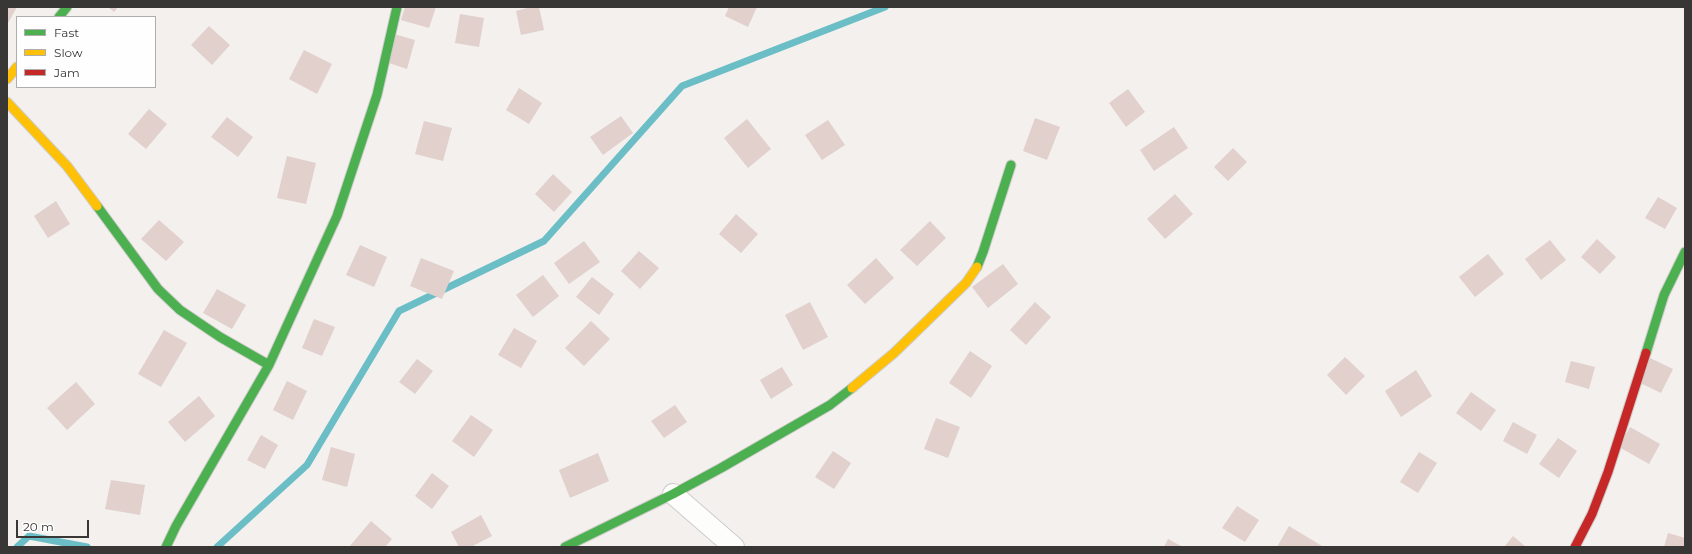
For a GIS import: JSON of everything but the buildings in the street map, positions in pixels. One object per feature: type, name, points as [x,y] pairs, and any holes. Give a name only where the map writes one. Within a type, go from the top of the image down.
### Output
[{"type":"street","points":[[60,16],[67,7]]},
{"type":"street","points":[[166,547],[269,365],[337,216],[377,95],[397,7]]},
{"type":"street","points":[[7,79],[16,68]]},
{"type":"street","points":[[7,102],[67,166],[158,289],[180,310],[220,337],[269,365]]},
{"type":"street","points":[[565,547],[673,494],[830,405],[863,380],[894,353],[933,313],[954,296],[969,277],[984,252],[1012,165]]},
{"type":"street","points":[[1576,547],[1592,514],[1608,472],[1664,295],[1685,252]]},
{"type":"street","points":[[673,494],[734,547]]},
{"type":"waterway","points":[[217,547],[307,465],[399,311],[544,241],[682,86],[885,7]]},
{"type":"waterway","points":[[17,547],[29,536],[87,547]]},
{"type":"traffic: fast","points":[[60,16],[67,7]]},
{"type":"traffic: fast","points":[[166,547],[176,526],[269,365],[337,216],[377,95],[397,7]]},
{"type":"traffic: fast","points":[[977,267],[1011,165]]},
{"type":"traffic: fast","points":[[97,206],[158,289],[180,310],[220,337],[269,365]]},
{"type":"traffic: fast","points":[[1646,353],[1664,295],[1685,252]]},
{"type":"traffic: fast","points":[[565,547],[673,494],[721,468],[830,405],[852,388]]},
{"type":"traffic: slow","points":[[7,79],[16,68]]},
{"type":"traffic: slow","points":[[7,102],[67,166],[97,206]]},
{"type":"traffic: slow","points":[[852,388],[894,353],[966,283],[977,267]]},
{"type":"traffic: jam","points":[[1575,547],[1592,514],[1608,472],[1646,353]]}]
